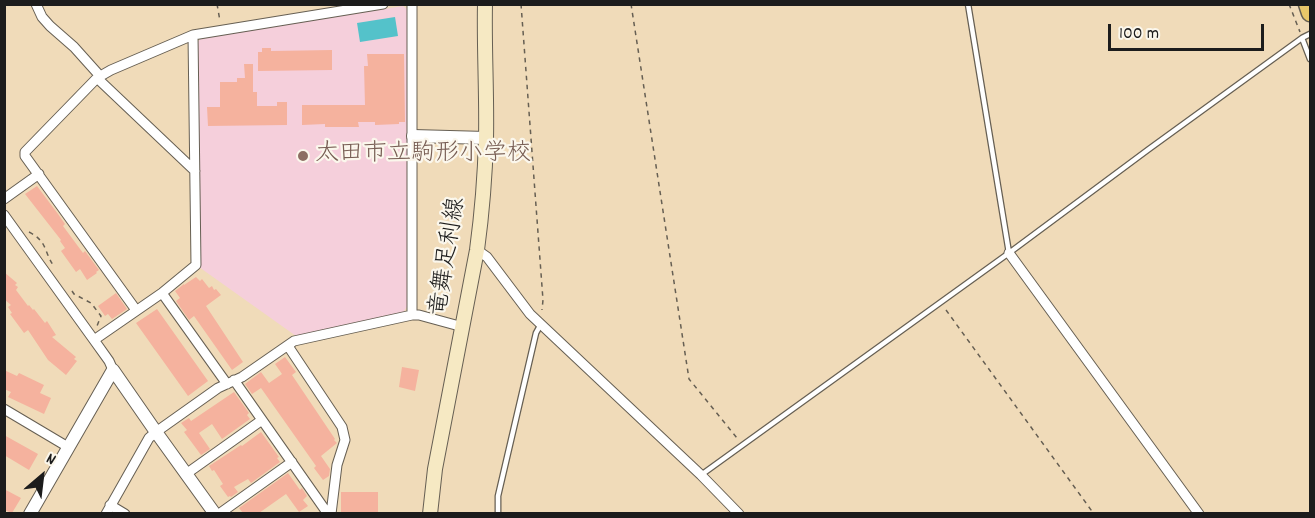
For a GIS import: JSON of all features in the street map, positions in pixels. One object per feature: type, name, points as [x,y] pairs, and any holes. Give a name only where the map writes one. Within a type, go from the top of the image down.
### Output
[{"type":"highway","points":[[1307,4],[1311,13]]},
{"type":"main road","name":"竜舞足利線","points":[[430,513],[435,468],[463,327],[481,219],[486,138],[485,4]]},
{"type":"street","points":[[36,4],[42,17],[50,26],[74,47],[99,77],[195,171]]},
{"type":"street","points":[[136,310],[25,156],[25,152],[99,77],[193,35],[383,4]]},
{"type":"street","points":[[411,4],[412,315]]},
{"type":"street","points":[[94,340],[162,293],[196,265],[193,35]]},
{"type":"street","points":[[413,136],[486,138]]},
{"type":"street","points":[[4,199],[39,174]]},
{"type":"street","points":[[5,217],[109,361],[186,474],[217,513],[291,462]]},
{"type":"street","points":[[477,250],[486,256],[530,314],[739,513]]},
{"type":"street","points":[[1009,254],[1199,513]]},
{"type":"street","points":[[162,293],[262,420],[329,513]]},
{"type":"street","points":[[125,513],[108,509],[149,438],[218,388],[242,377],[294,341],[412,315],[463,327]]},
{"type":"street","points":[[288,346],[342,427],[345,440],[337,465],[329,513]]},
{"type":"street","points":[[30,513],[113,370]]},
{"type":"street","points":[[4,409],[68,447]]},
{"type":"street","points":[[186,474],[262,420]]},
{"type":"lane","points":[[968,4],[1009,254]]},
{"type":"lane","points":[[701,475],[1009,254],[1302,38],[1311,34]]},
{"type":"lane","points":[[1302,38],[1311,59]]},
{"type":"lane","points":[[498,513],[498,496],[536,333],[541,323]]},
{"type":"path","points":[[217,4],[220,21]]},
{"type":"path","points":[[521,4],[543,300],[541,323]]},
{"type":"path","points":[[631,4],[689,379],[743,446]]},
{"type":"path","points":[[1289,4],[1302,38]]},
{"type":"path","points":[[14,229],[25,229],[45,244],[54,267]]},
{"type":"path","points":[[70,288],[74,294],[91,303],[100,316],[94,340]]},
{"type":"path","points":[[940,302],[1094,513]]},
{"type":"shaded area","name":"太田市立駒形小学校","points":[[403,6],[407,9],[408,305],[403,313],[296,336],[199,267],[196,44],[201,38]]},
{"type":"water","points":[[395,17],[398,36],[360,42],[357,23]]},
{"type":"building","points":[[262,48],[271,48],[271,51],[332,50],[332,70],[258,71],[258,52],[262,52]]},
{"type":"building","points":[[367,54],[404,54],[405,122],[375,125],[375,122],[358,122],[359,127],[325,127],[325,124],[302,125],[302,105],[365,105],[364,66],[368,66]]},
{"type":"building","points":[[244,64],[253,64],[253,92],[257,92],[257,106],[277,106],[277,102],[287,102],[287,125],[208,126],[207,107],[220,107],[220,82],[237,82],[237,78],[245,78]]},
{"type":"building","points":[[37,186],[65,224],[63,226],[99,270],[87,280],[80,269],[76,272],[61,251],[65,248],[61,240],[25,194]]},
{"type":"building","points":[[4,272],[17,283],[16,290],[28,306],[34,309],[45,323],[47,321],[56,335],[52,337],[76,357],[74,359],[77,361],[66,375],[48,360],[28,330],[24,333],[10,314],[12,313],[8,307],[11,305],[4,299]]},
{"type":"building","points":[[196,277],[200,281],[202,279],[209,288],[212,286],[221,295],[206,306],[243,362],[232,370],[194,316],[189,320],[176,301],[180,298],[175,291]]},
{"type":"building","points":[[116,293],[127,309],[112,319],[108,314],[105,316],[98,306]]},
{"type":"building","points":[[157,309],[208,381],[188,396],[136,323]]},
{"type":"building","points":[[285,357],[296,372],[292,375],[337,443],[321,456],[330,469],[329,476],[323,480],[314,468],[316,466],[261,388],[252,394],[245,384],[261,372],[269,383],[282,374],[275,364]]},
{"type":"building","points":[[402,367],[419,370],[415,391],[399,387]]},
{"type":"building","points":[[4,370],[17,376],[19,373],[44,385],[40,393],[51,398],[44,414],[8,397],[11,392],[4,389]]},
{"type":"building","points":[[234,392],[249,413],[247,415],[250,419],[222,439],[212,424],[199,433],[210,449],[201,455],[184,432],[187,430],[181,423],[189,418],[191,421]]},
{"type":"building","points":[[261,432],[279,457],[277,458],[280,462],[251,483],[248,479],[234,487],[238,492],[228,497],[220,486],[223,484],[209,466]]},
{"type":"building","points":[[4,435],[38,454],[29,470],[4,455]]},
{"type":"building","points":[[288,473],[307,496],[303,500],[308,506],[299,512],[286,494],[259,513],[243,513],[239,508]]},
{"type":"building","points":[[4,489],[21,498],[12,513],[4,510]]},
{"type":"building","points":[[341,492],[378,492],[378,513],[341,513]]},
{"type":"place","name":"太田市立駒形小学校","points":[[303,156]]}]
